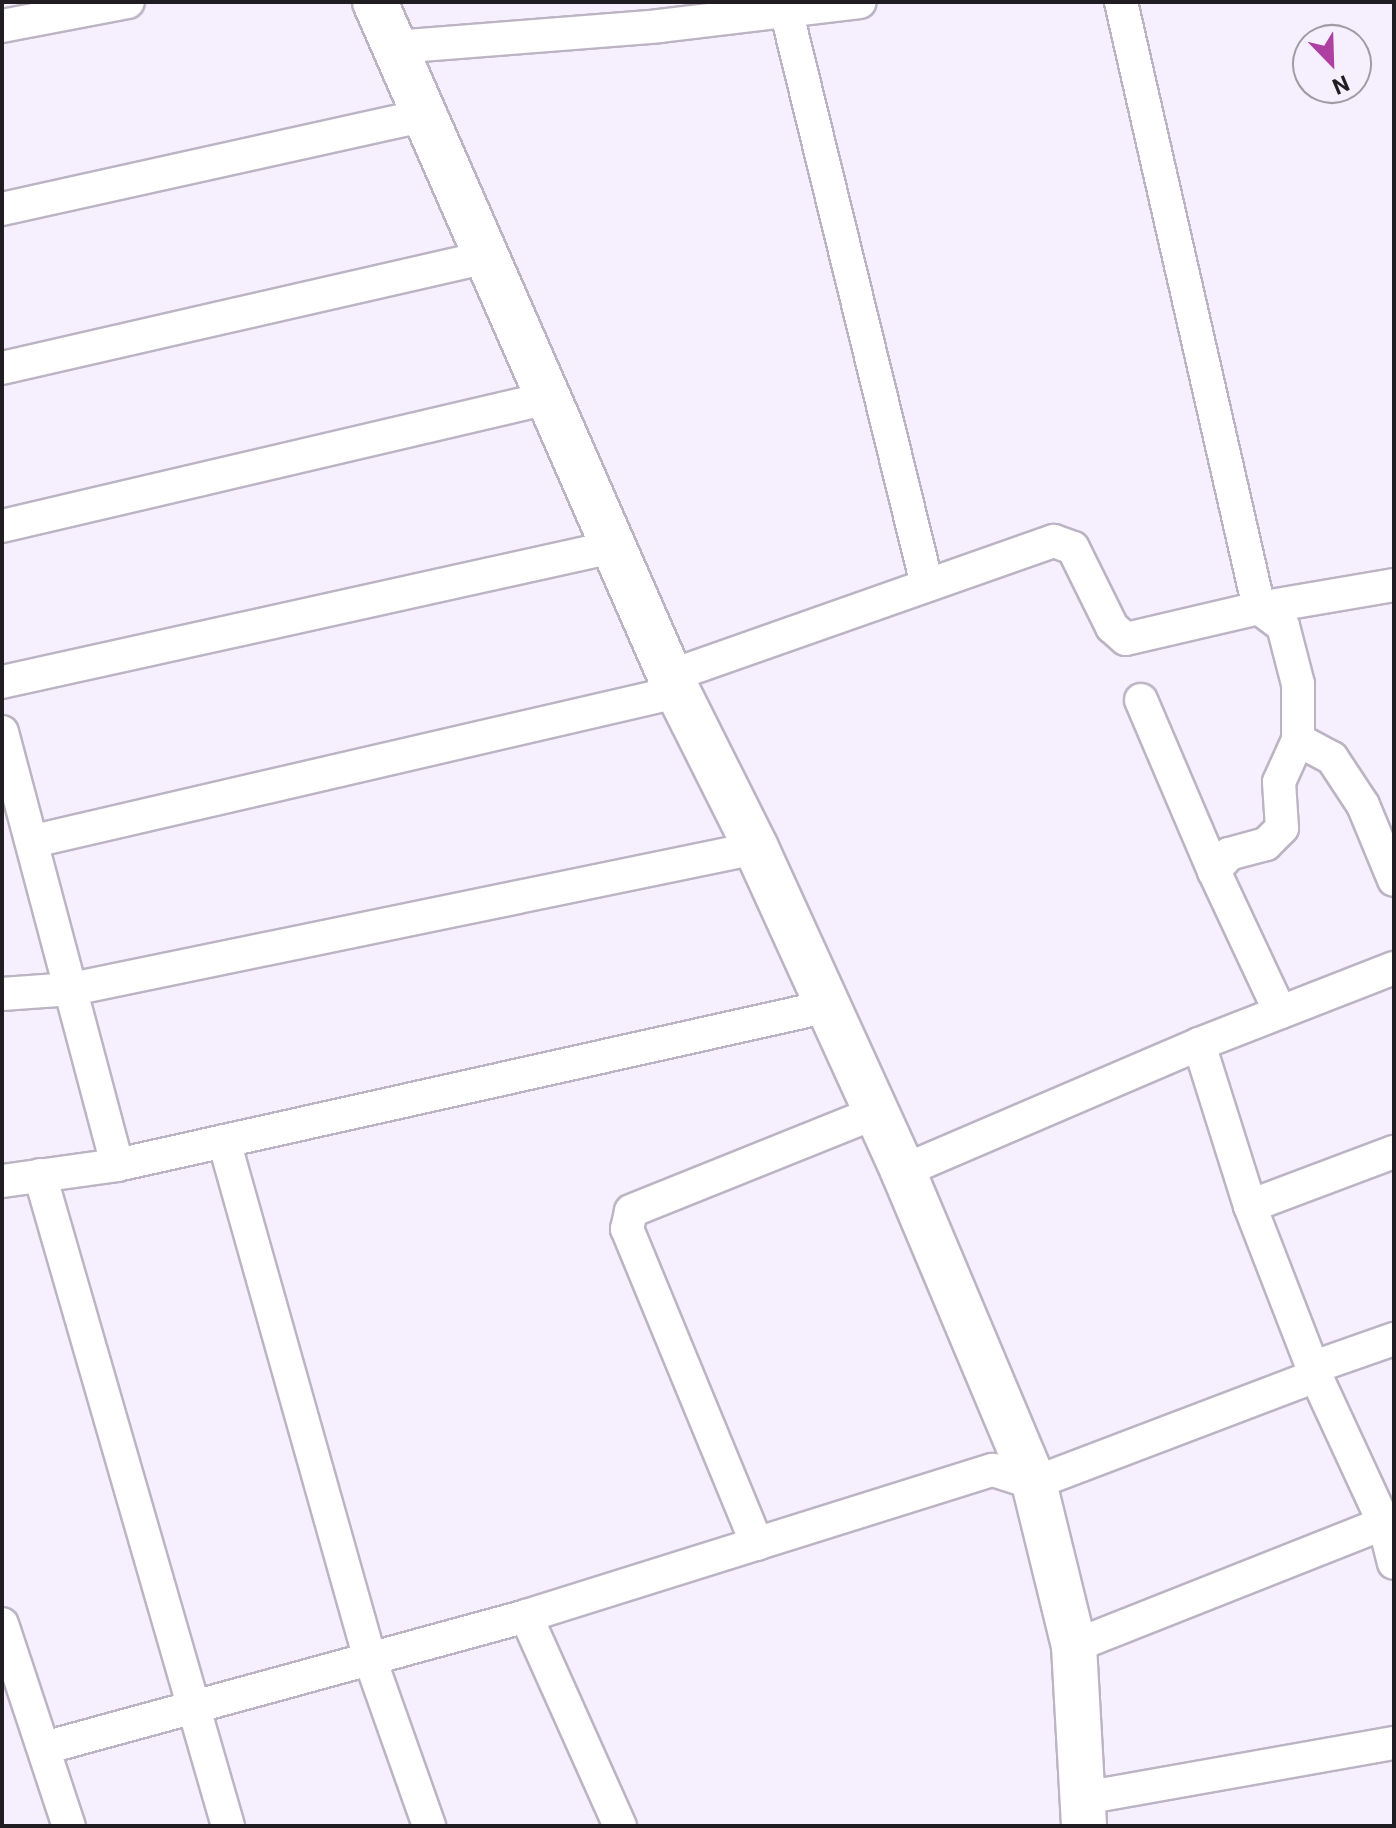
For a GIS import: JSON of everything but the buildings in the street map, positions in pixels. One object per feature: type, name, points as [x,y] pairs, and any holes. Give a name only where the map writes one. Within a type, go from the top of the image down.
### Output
[{"type":"street","points":[[2,26],[128,2]]},
{"type":"street","points":[[375,2],[674,684],[756,848],[877,1112],[1034,1483],[1074,1646],[1084,1812],[1394,1743]]},
{"type":"street","points":[[395,47],[654,14],[787,14],[860,2]]},
{"type":"street","points":[[1121,2],[1259,608],[1283,626],[1298,684],[1298,740],[1279,782],[1282,828],[1266,844],[1229,854],[1214,871]]},
{"type":"street","points":[[787,14],[927,585]]},
{"type":"street","points":[[2,209],[425,115]]},
{"type":"street","points":[[2,368],[486,257]]},
{"type":"street","points":[[2,526],[548,398]]},
{"type":"street","points":[[34,841],[674,684],[927,585],[1054,541],[1073,548],[1112,627],[1126,639],[1259,608],[1394,585]]},
{"type":"street","points":[[2,682],[613,547]]},
{"type":"street","points":[[1141,700],[1214,871],[1280,1012]]},
{"type":"street","points":[[2,732],[9,779],[34,841],[117,1165]]},
{"type":"street","points":[[1298,740],[1332,758],[1363,805],[1394,880]]},
{"type":"street","points":[[2,994],[72,989],[756,848]]},
{"type":"street","points":[[903,1171],[1199,1044],[1394,968]]},
{"type":"street","points":[[2,1181],[117,1165],[829,1006]]},
{"type":"street","points":[[1199,1044],[1250,1206],[1315,1372],[1389,1521],[1394,1563]]},
{"type":"street","points":[[757,1544],[627,1229],[631,1211],[877,1112]]},
{"type":"street","points":[[224,1141],[370,1659],[429,1826]]},
{"type":"street","points":[[1250,1206],[1394,1152]]},
{"type":"street","points":[[40,1175],[228,1826]]},
{"type":"street","points":[[44,1748],[526,1616],[993,1470],[1034,1483],[1394,1339]]},
{"type":"street","points":[[1074,1646],[1389,1521]]},
{"type":"street","points":[[526,1616],[620,1826]]},
{"type":"street","points":[[2,1624],[69,1826]]}]
